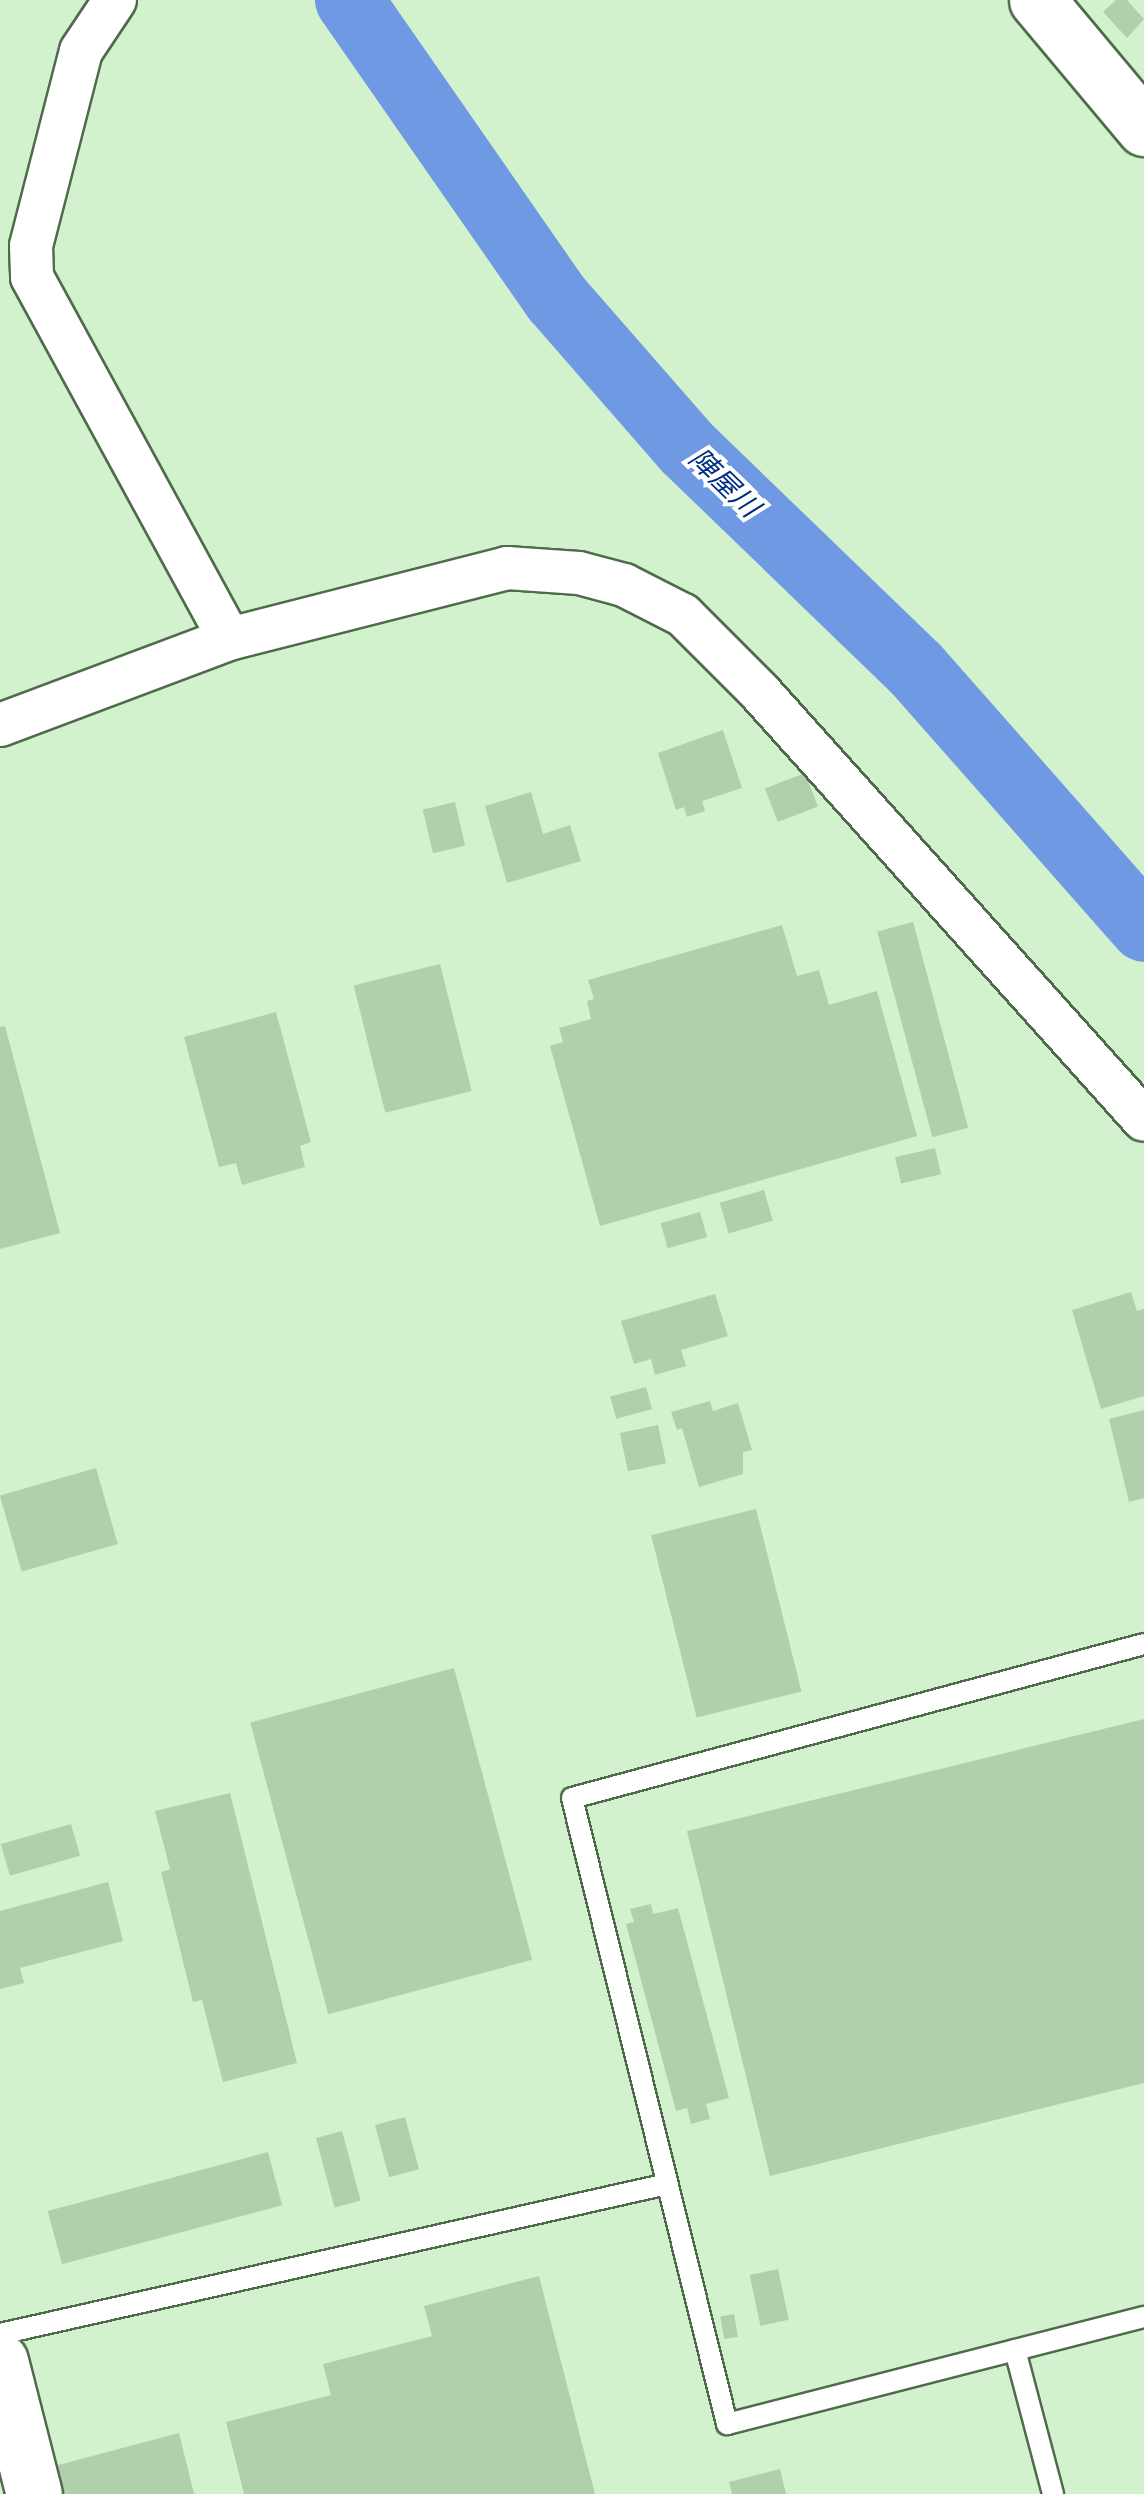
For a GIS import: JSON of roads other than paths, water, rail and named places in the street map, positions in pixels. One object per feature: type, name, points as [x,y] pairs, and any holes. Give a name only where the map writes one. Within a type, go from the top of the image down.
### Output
[{"type":"main road","points":[[1037,0],[1144,128]]},
{"type":"main road","points":[[0,2362],[34,2494]]},
{"type":"street","points":[[115,0],[81,51],[30,246],[32,278],[229,639]]},
{"type":"street","points":[[0,724],[229,639],[507,568],[579,573],[624,586],[683,615],[759,691],[1144,1120]]},
{"type":"lane","points":[[1144,1644],[572,1798],[727,2424],[1144,2317]]},
{"type":"lane","points":[[0,2334],[667,2184]]},
{"type":"lane","points":[[1016,2350],[1054,2494]]},
{"type":"waterway","name":"陣屋川","points":[[349,0],[557,299],[686,447],[916,669],[1144,928]]}]
